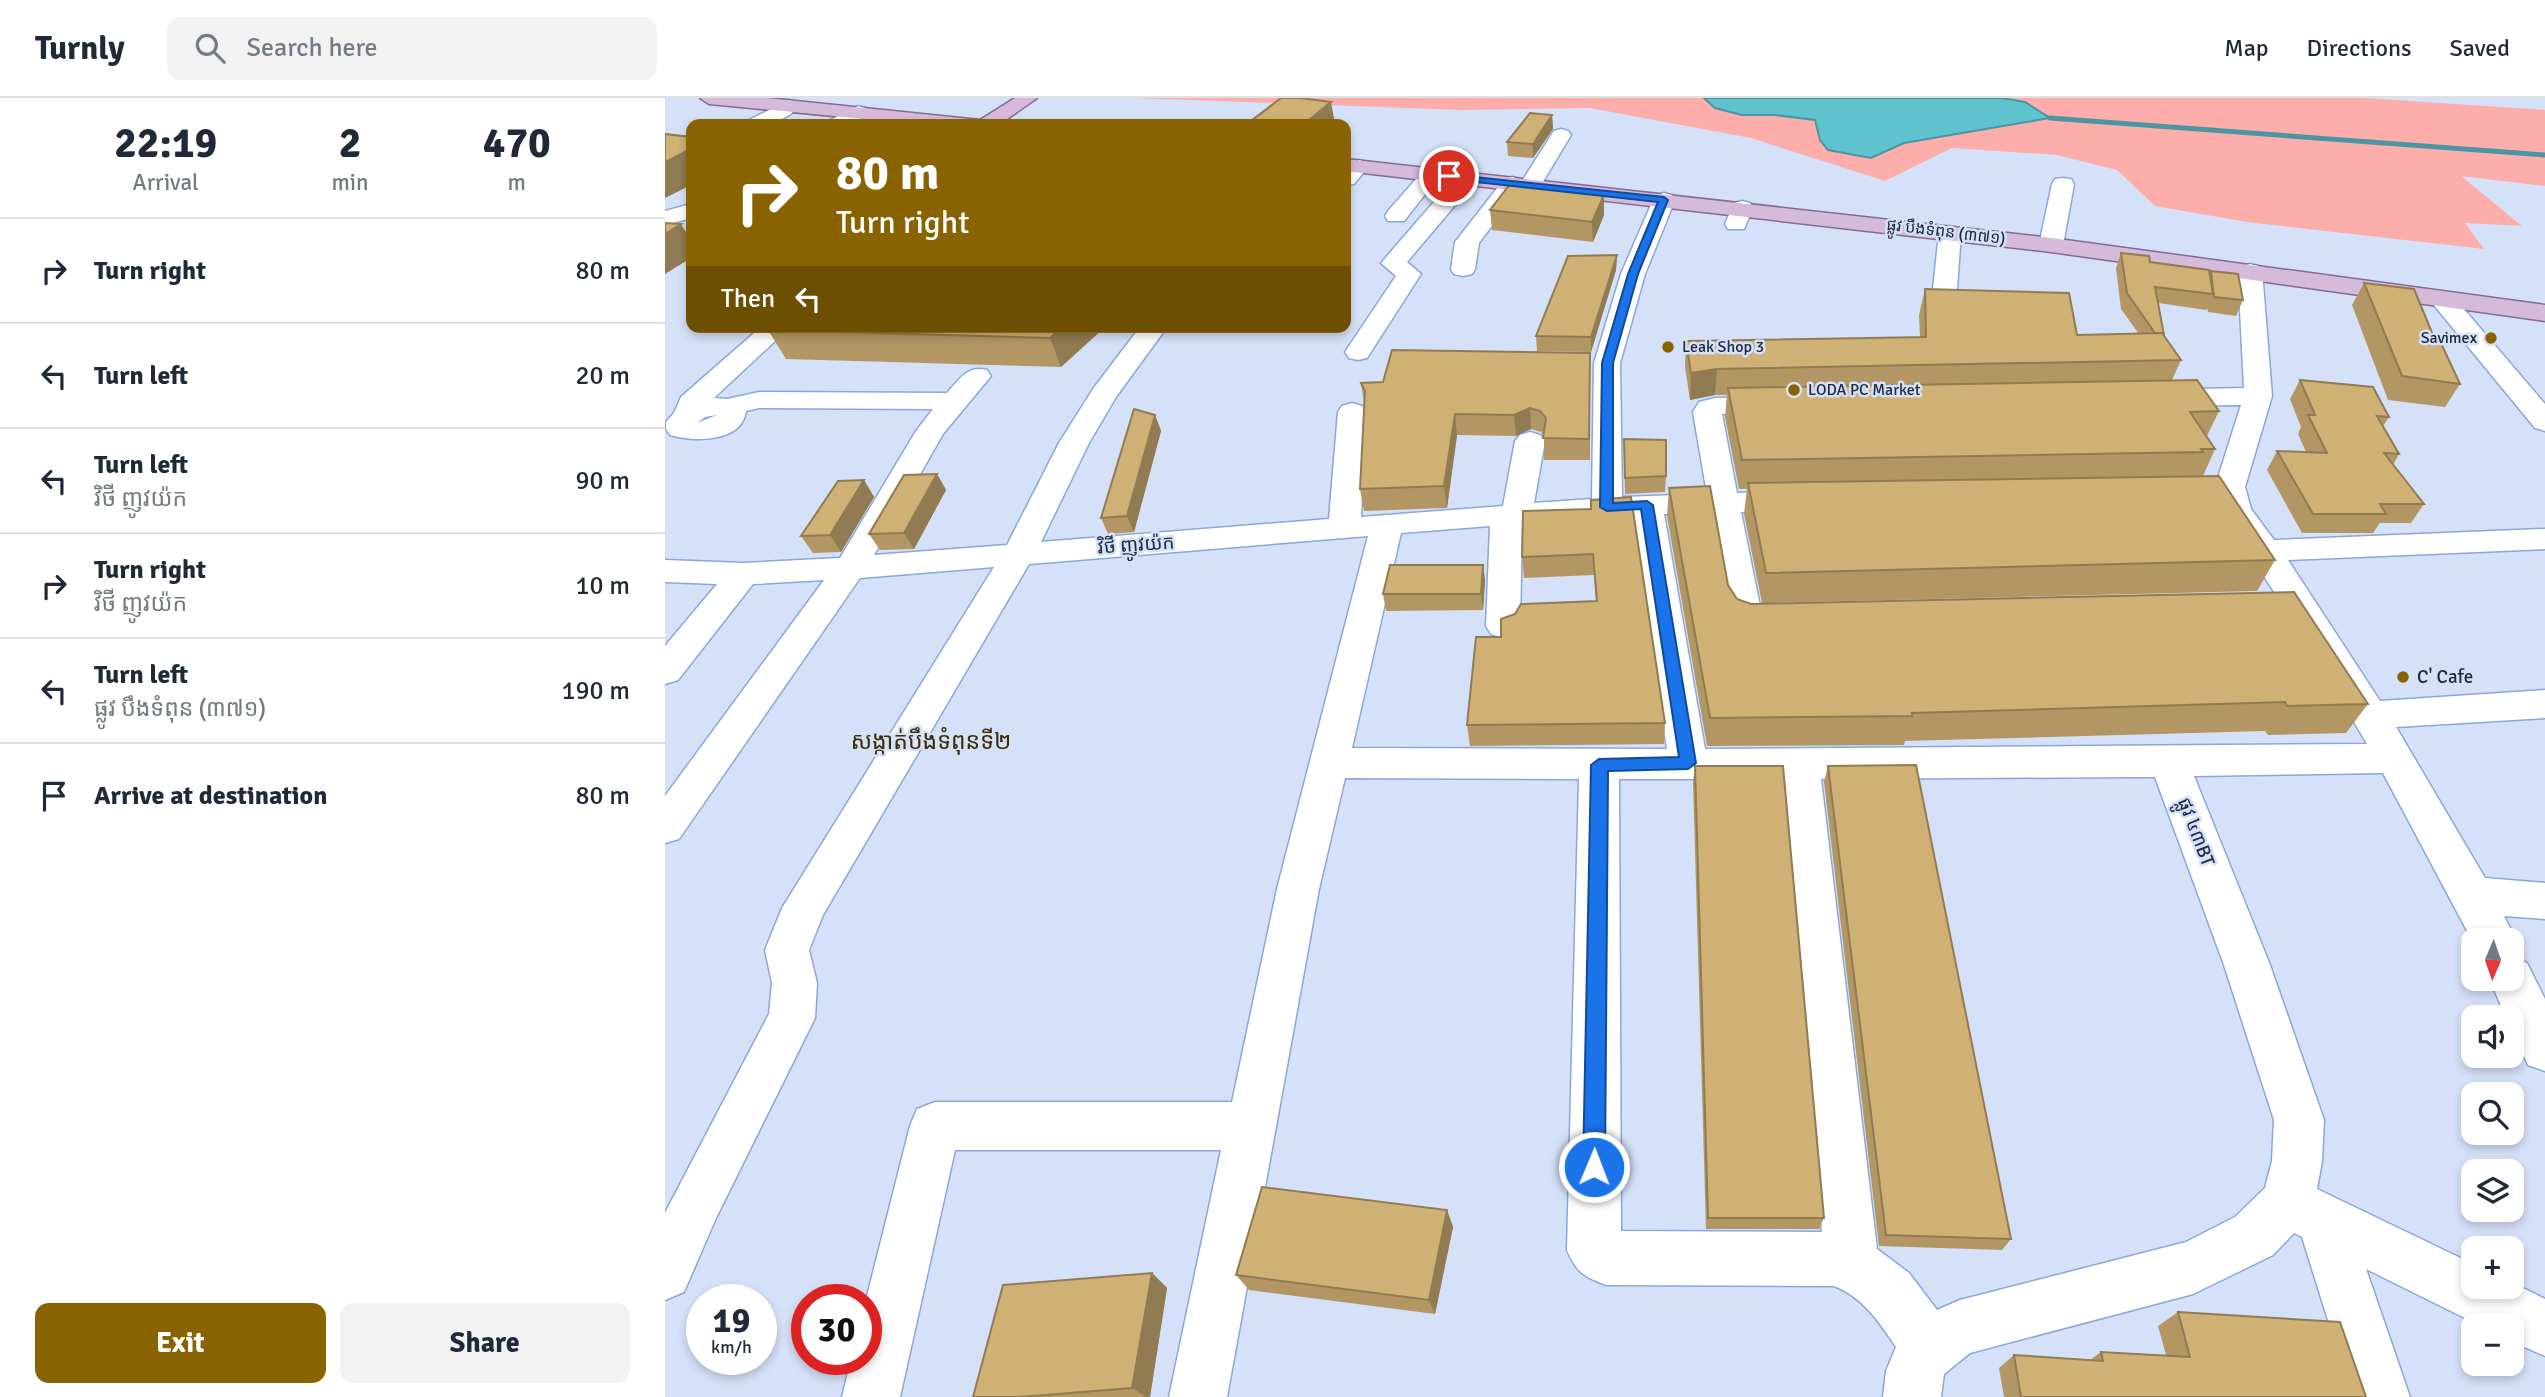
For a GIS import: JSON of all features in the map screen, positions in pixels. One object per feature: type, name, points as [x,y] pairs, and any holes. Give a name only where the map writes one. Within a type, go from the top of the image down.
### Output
[{"type":"main road","points":[[709,98],[858,112],[878,119]]},
{"type":"main road","points":[[995,119],[1028,98]]},
{"type":"main road","name":"ផ្លូវ បឹងទំពុន (៣៧១)","points":[[1351,170],[1431,174],[1664,200],[1739,216],[1950,233],[2051,245],[2545,313]]},
{"type":"street","points":[[765,119],[789,106]]},
{"type":"street","points":[[846,119],[858,112]]},
{"type":"street","points":[[1463,269],[1467,242],[1521,184],[1561,135]]},
{"type":"street","points":[[1396,216],[1431,174]]},
{"type":"street","points":[[1358,352],[1409,274],[1393,263],[1467,178]]},
{"type":"street","points":[[2051,245],[2063,184]]},
{"type":"street","points":[[1607,507],[1594,363],[1664,200]]},
{"type":"street","points":[[665,218],[686,212]]},
{"type":"street","points":[[1945,289],[1950,233]]},
{"type":"street","points":[[2250,271],[2258,396],[2216,493],[2236,510],[2265,551],[2371,715],[2488,928]]},
{"type":"street","points":[[2442,299],[2545,422]]},
{"type":"street","points":[[770,333],[691,404],[678,430],[708,430],[724,423],[733,414],[729,407],[759,400],[945,401]]},
{"type":"street","points":[[665,1273],[682,1199],[792,1018],[797,993],[787,950],[793,928],[1019,553],[1074,443],[1103,395],[1150,333]]},
{"type":"street","points":[[665,827],[850,568],[930,431],[977,376]]},
{"type":"street","points":[[2133,398],[2258,396]]},
{"type":"street","points":[[1798,405],[1709,408],[1707,412],[1744,614],[1748,618],[1756,619],[1812,617]]},
{"type":"street","points":[[1344,529],[1352,412]]},
{"type":"street","points":[[1503,626],[1512,514],[1530,441]]},
{"type":"street","name":"វិថី ញូវយ៉ក","points":[[665,571],[743,574],[850,568],[1607,507],[1821,500]]},
{"type":"street","points":[[1647,505],[1688,763]]},
{"type":"street","points":[[1198,1397],[1298,889],[1387,526]]},
{"type":"street","points":[[2265,551],[2545,539]]},
{"type":"street","points":[[665,671],[743,574]]},
{"type":"street","points":[[2259,607],[2301,606]]},
{"type":"street","points":[[2371,715],[2545,704]]},
{"type":"street","points":[[1329,763],[1599,765],[2394,758]]},
{"type":"street","points":[[1800,762],[1852,1264]]},
{"type":"street","name":"ផ្លូវ ៤៣BT","points":[[2169,762],[2247,965],[2299,1120],[2297,1161],[2306,1212]]},
{"type":"street","points":[[1599,765],[1594,1250],[1606,1258],[1815,1258],[1852,1264],[1884,1283],[1920,1371],[1960,1328],[2193,1267],[2306,1212]]},
{"type":"street","points":[[2472,895],[2545,901]]},
{"type":"street","points":[[2517,991],[2545,1049]]},
{"type":"street","points":[[870,1397],[935,1126],[1251,1126]]},
{"type":"street","points":[[2306,1212],[2545,1328]]},
{"type":"street","points":[[2306,1212],[2381,1397]]},
{"type":"shaded area","points":[[1133,98],[2365,98],[2545,110],[2545,186],[2461,176],[2522,226],[2465,223],[2484,249],[2247,222],[2155,206],[2117,170],[2057,155],[1952,148],[1885,181],[1751,138],[1590,108],[1461,110]]},
{"type":"shaded area","points":[[1704,98],[2002,98],[2025,102],[2050,118],[1904,143],[1871,158],[1828,150],[1820,140],[1815,120],[1775,115],[1742,115],[1715,108]]},
{"type":"building","points":[[1281,98],[1331,102],[1310,119],[1254,119]]},
{"type":"building","points":[[1530,113],[1552,115],[1533,144],[1507,142]]},
{"type":"building","points":[[665,134],[686,136],[686,152],[665,162]]},
{"type":"building","points":[[1510,184],[1604,195],[1592,222],[1490,210]]},
{"type":"building","points":[[665,223],[681,224],[665,234]]},
{"type":"building","points":[[2121,253],[2149,256],[2150,262],[2209,270],[2213,294],[2155,287],[2164,335],[2155,333],[2127,293]]},
{"type":"building","points":[[1617,255],[1591,337],[1536,336],[1568,256]]},
{"type":"building","points":[[2211,271],[2238,274],[2243,300],[2214,297]]},
{"type":"building","points":[[2364,283],[2414,289],[2435,340],[2440,341],[2460,384],[2402,376]]},
{"type":"building","points":[[1925,289],[2069,293],[2077,335],[2162,333],[2181,360],[1717,369],[1691,373],[1686,341],[1926,337]]},
{"type":"building","points":[[874,333],[1055,333],[1050,338]]},
{"type":"building","points":[[1392,350],[1590,353],[1589,439],[1543,438],[1546,418],[1540,411],[1530,408],[1514,415],[1455,414],[1444,486],[1360,489],[1365,391],[1361,383],[1383,382]]},
{"type":"building","points":[[2197,380],[2219,411],[2190,412],[2215,449],[2201,449],[2203,452],[1742,460],[1728,388]]},
{"type":"building","points":[[2300,380],[2373,387],[2389,417],[2377,416],[2399,454],[2384,453],[2424,504],[2380,504],[2386,514],[2313,514],[2277,451],[2327,453],[2308,415],[2315,415]]},
{"type":"building","points":[[1134,409],[1155,415],[1127,516],[1101,518]]},
{"type":"building","points":[[1624,439],[1666,440],[1666,476],[1625,478]]},
{"type":"building","points":[[937,474],[904,533],[869,534],[904,475]]},
{"type":"building","points":[[2219,476],[2275,560],[1766,573],[1748,483]]},
{"type":"building","points":[[864,480],[830,535],[801,536],[838,481]]},
{"type":"building","points":[[1710,486],[1728,585],[1737,599],[1751,604],[2294,592],[2368,704],[2287,706],[2285,702],[1912,713],[1912,716],[1710,718],[1669,488]]},
{"type":"building","points":[[1631,497],[1665,723],[1467,725],[1476,637],[1501,637],[1501,619],[1515,614],[1521,604],[1597,601],[1593,554],[1522,557],[1523,511],[1591,509],[1591,500]]},
{"type":"building","points":[[1390,565],[1483,565],[1481,594],[1383,594]]},
{"type":"building","points":[[1916,765],[2011,1239],[1886,1235],[1828,766]]},
{"type":"building","points":[[1695,766],[1783,766],[1824,1218],[1708,1218]]},
{"type":"building","points":[[1262,1187],[1447,1210],[1429,1300],[1236,1275]]},
{"type":"building","points":[[1152,1273],[1132,1388],[1020,1397],[973,1397],[1003,1285]]},
{"type":"building","points":[[2178,1312],[2340,1322],[2366,1397],[2021,1397],[2014,1355],[2103,1361],[2101,1352],[2190,1357]]},
{"type":"waterway","points":[[2050,118],[2545,155]]},
{"type":"place","name":"Savimex","points":[[2491,338]]},
{"type":"place","name":"Leak Shop 3","points":[[1668,347]]},
{"type":"place","name":"LODA PC Market","points":[[1794,390]]},
{"type":"place","name":"C' Cafe","points":[[2403,677]]},
{"type":"district","name":"សង្កាត់បឹងទំពុនទី២","points":[[931,741]]},
{"type":"route","points":[[1449,176],[1664,200],[1633,274],[1607,363],[1607,507],[1647,505],[1688,763],[1599,765],[1594,1167]]}]
